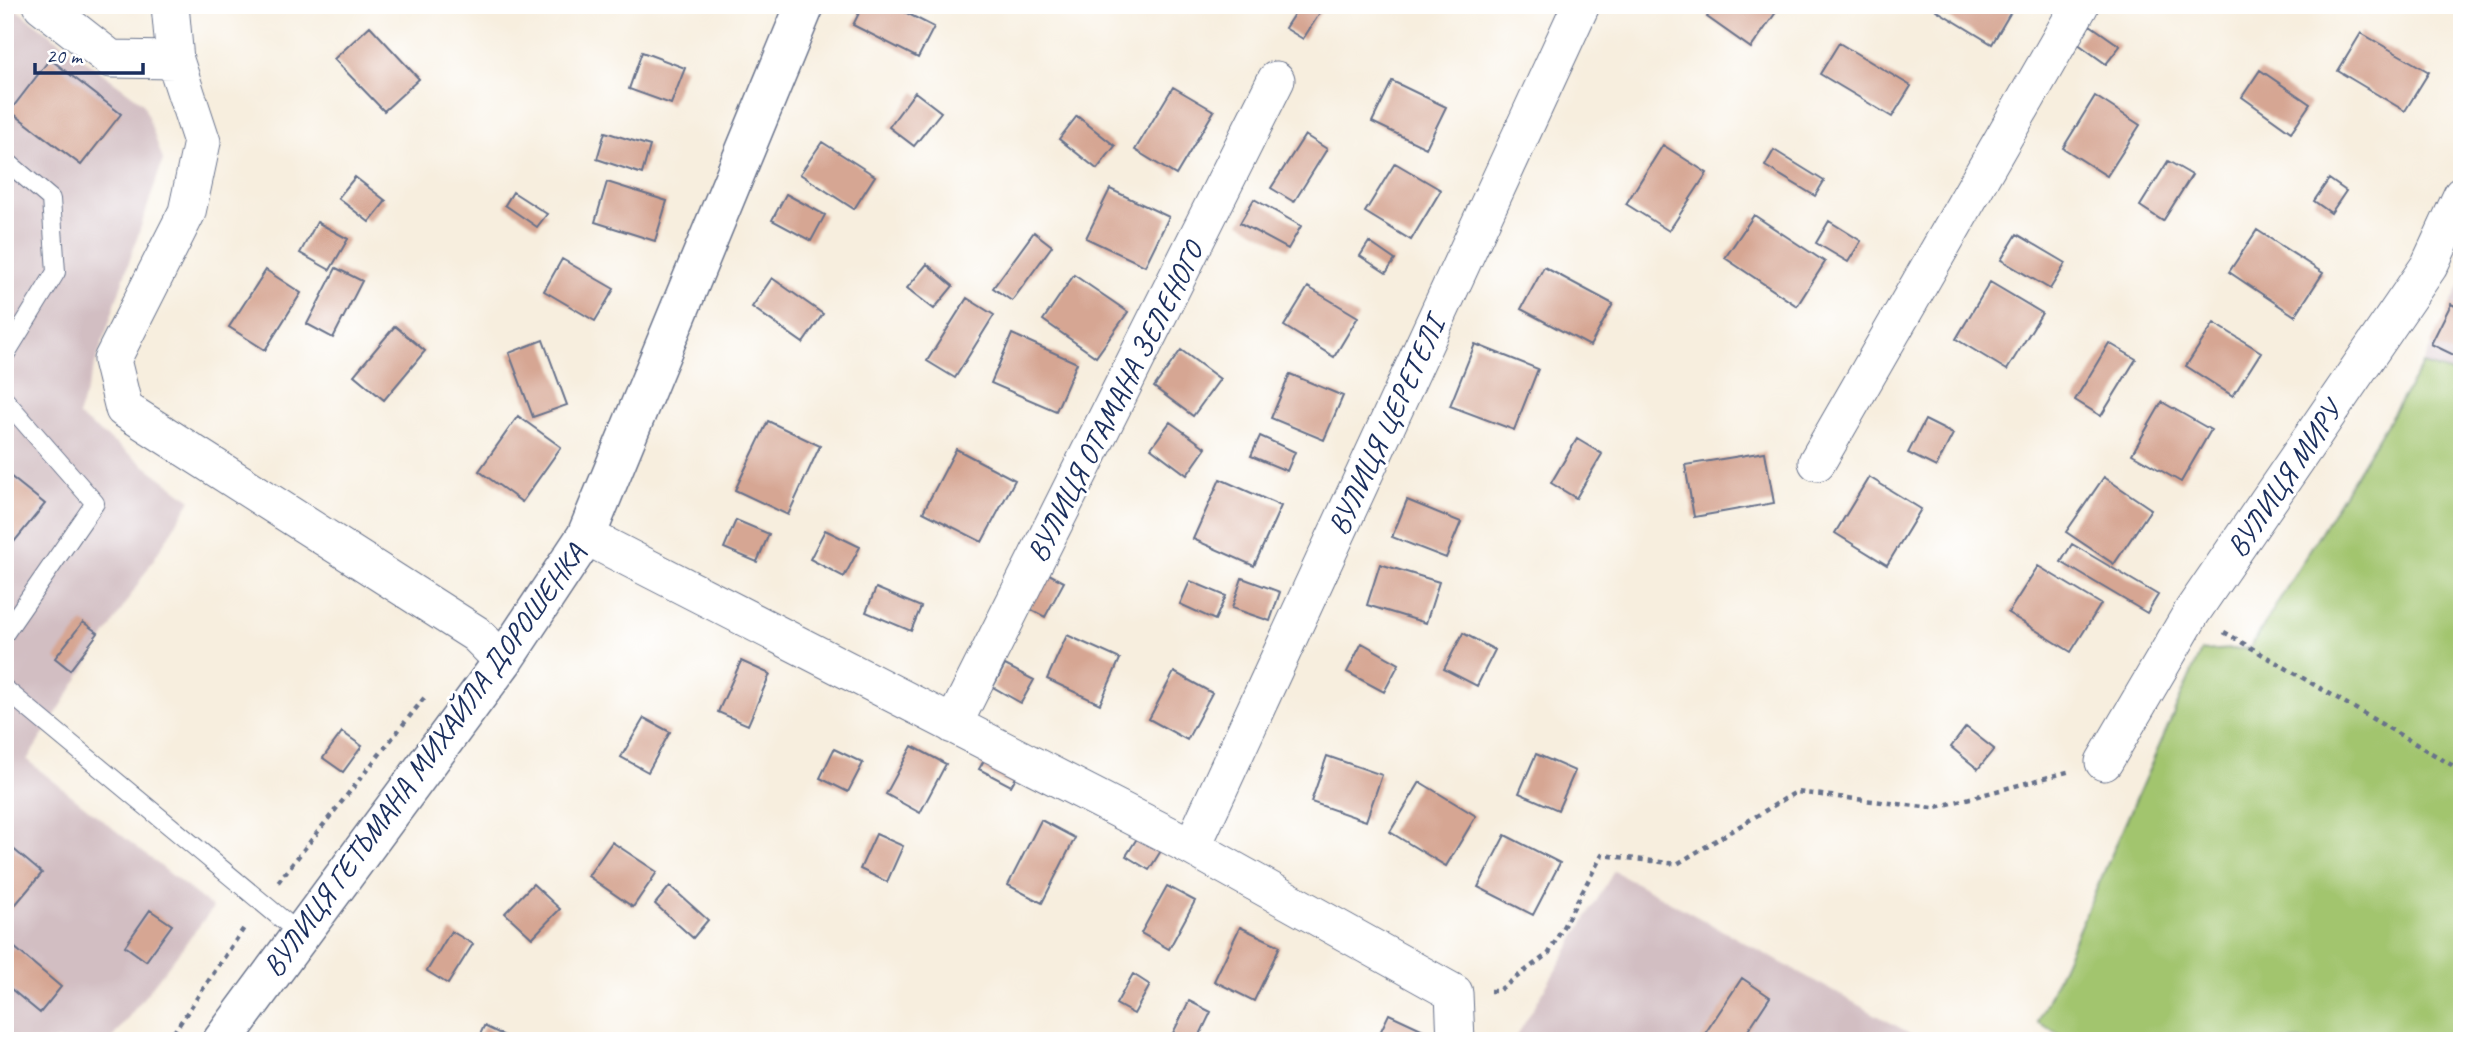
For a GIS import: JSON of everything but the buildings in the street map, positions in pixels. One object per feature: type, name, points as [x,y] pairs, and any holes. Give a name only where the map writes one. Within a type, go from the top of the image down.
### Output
[{"type":"street","points":[[42,5],[111,59],[175,60]]},
{"type":"street","points":[[170,5],[175,60],[202,142],[187,212],[112,360],[124,409],[476,634],[503,661]]},
{"type":"street","name":"ВУЛИЦЯ ГЕТЬМАНА МИХАЙЛА ДОРОШЕНКА","points":[[222,1041],[503,661],[586,536],[806,5]]},
{"type":"street","name":"ВУЛИЦЯ ЦЕРЕТЕЛІ","points":[[1192,847],[1581,5]]},
{"type":"street","points":[[1817,462],[2080,5]]},
{"type":"street","name":"ВУЛИЦЯ ОТАМАНА ЗЕЛЕНОГО","points":[[953,725],[1276,79]]},
{"type":"street","name":"ВУЛИЦЯ МИРУ","points":[[2104,762],[2193,612],[2429,266],[2462,195]]},
{"type":"street","points":[[586,536],[1192,847],[1454,993],[1456,1041]]},
{"type":"lane","points":[[5,160],[51,199],[56,272],[5,355]]},
{"type":"lane","points":[[5,400],[95,503],[5,633]]},
{"type":"lane","points":[[5,689],[300,934]]},
{"type":"path","points":[[2250,648],[2462,771]]},
{"type":"path","points":[[168,1041],[261,904],[433,688]]},
{"type":"path","points":[[1454,993],[1498,991],[1549,953],[1602,855],[1677,864],[1796,792],[1933,808],[2104,762]]},
{"type":"shaded area","points":[[5,5],[10,5],[143,103],[163,160],[78,416],[191,500],[27,760],[213,908],[110,1041],[5,1041]]},
{"type":"shaded area","points":[[2462,280],[2462,376],[2423,364]]},
{"type":"shaded area","points":[[1614,871],[1924,1041],[1514,1041]]},
{"type":"green space","points":[[2423,364],[2462,376],[2462,1041],[2070,1041],[2038,1022],[2201,651],[2250,648]]}]
